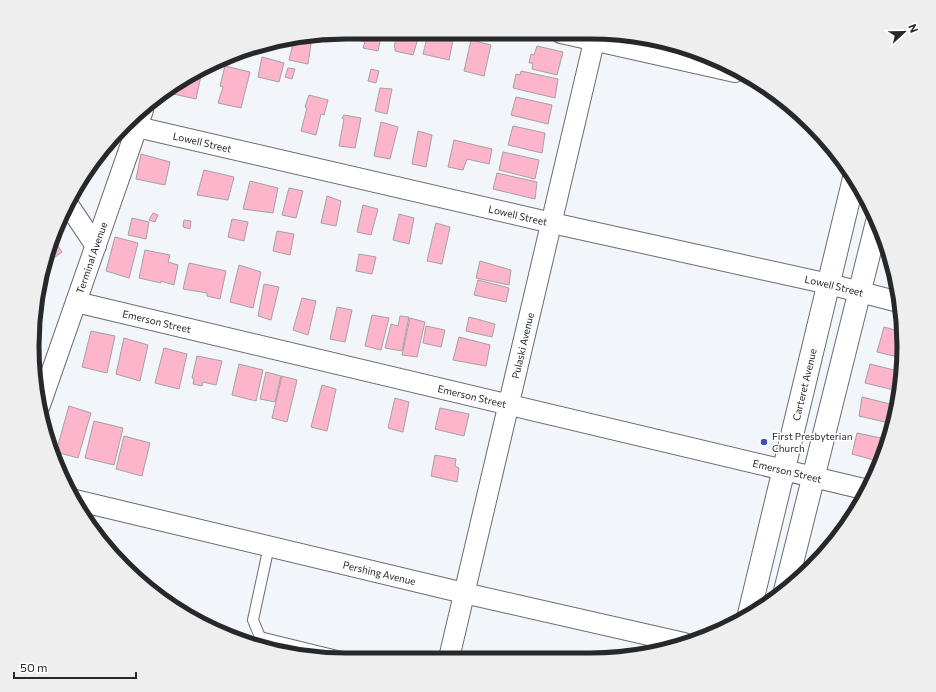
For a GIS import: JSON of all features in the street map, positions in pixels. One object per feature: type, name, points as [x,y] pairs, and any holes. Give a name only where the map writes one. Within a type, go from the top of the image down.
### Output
[{"type":"street","name":"Pulaski Avenue","points":[[450,653],[595,39]]},
{"type":"street","points":[[612,40],[720,68]]},
{"type":"street","name":"Lowell Street","points":[[141,118],[552,223],[829,284],[893,301]]},
{"type":"street","name":"Terminal Avenue","points":[[43,395],[140,119]]},
{"type":"street","name":"Carteret Avenue","points":[[751,608],[852,186]]},
{"type":"street","points":[[71,209],[96,246]]},
{"type":"street","points":[[788,581],[875,231]]},
{"type":"street","name":"Emerson Street","points":[[76,302],[862,488]]},
{"type":"street","name":"Pershing Avenue","points":[[81,501],[464,593],[675,641]]},
{"type":"lane","points":[[269,546],[253,620],[260,637],[318,651]]},
{"type":"building","points":[[356,39],[381,39],[378,51],[363,48],[365,42]]},
{"type":"building","points":[[396,39],[418,39],[413,55],[395,51],[394,47]]},
{"type":"building","points":[[427,39],[453,40],[449,60],[423,54]]},
{"type":"building","points":[[471,40],[491,45],[484,76],[464,71]]},
{"type":"building","points":[[304,42],[311,44],[308,64],[289,60],[293,44]]},
{"type":"building","points":[[537,46],[563,52],[557,75],[532,69],[533,63],[529,63],[531,54],[534,55]]},
{"type":"building","points":[[262,57],[284,63],[279,82],[258,77]]},
{"type":"building","points":[[225,66],[250,72],[241,108],[218,103],[223,87],[220,86]]},
{"type":"building","points":[[288,68],[295,69],[292,79],[285,77]]},
{"type":"building","points":[[371,69],[379,71],[376,83],[368,81]]},
{"type":"building","points":[[521,71],[558,79],[555,98],[513,88],[516,74],[520,75]]},
{"type":"building","points":[[200,76],[196,99],[171,94]]},
{"type":"building","points":[[380,88],[392,89],[387,114],[375,111]]},
{"type":"building","points":[[309,95],[328,100],[324,115],[321,114],[316,135],[301,131],[307,108],[305,107]]},
{"type":"building","points":[[516,97],[552,105],[548,124],[511,115]]},
{"type":"building","points":[[344,115],[361,118],[355,148],[339,146],[344,119],[342,118]]},
{"type":"building","points":[[381,122],[398,127],[390,159],[374,156]]},
{"type":"building","points":[[513,126],[545,133],[542,153],[508,145]]},
{"type":"building","points":[[418,131],[432,135],[426,167],[412,164]]},
{"type":"building","points":[[454,140],[492,149],[489,164],[467,159],[463,170],[448,167]]},
{"type":"building","points":[[503,152],[539,160],[535,179],[499,170]]},
{"type":"building","points":[[141,154],[170,162],[165,185],[136,179]]},
{"type":"building","points":[[204,170],[234,177],[228,200],[197,195]]},
{"type":"building","points":[[497,173],[537,182],[535,199],[493,189]]},
{"type":"building","points":[[250,181],[278,188],[273,213],[243,209]]},
{"type":"building","points":[[289,188],[303,191],[296,218],[282,215]]},
{"type":"building","points":[[327,196],[341,201],[336,226],[321,223]]},
{"type":"building","points":[[363,205],[378,209],[371,235],[357,232]]},
{"type":"building","points":[[153,213],[158,215],[155,222],[149,220]]},
{"type":"building","points":[[399,214],[414,218],[409,244],[393,240]]},
{"type":"building","points":[[132,218],[149,222],[146,239],[128,235]]},
{"type":"building","points":[[232,219],[248,222],[244,241],[228,237]]},
{"type":"building","points":[[184,220],[191,221],[190,229],[183,227]]},
{"type":"building","points":[[436,223],[450,227],[442,264],[427,261]]},
{"type":"building","points":[[277,231],[294,234],[290,255],[273,251]]},
{"type":"building","points":[[115,237],[138,243],[129,278],[106,271]]},
{"type":"building","points":[[56,244],[62,252],[51,260]]},
{"type":"building","points":[[145,250],[170,255],[168,262],[178,265],[174,285],[161,281],[161,283],[139,278]]},
{"type":"building","points":[[359,254],[376,257],[372,274],[356,271]]},
{"type":"building","points":[[480,261],[511,270],[509,285],[476,278]]},
{"type":"building","points":[[189,263],[226,271],[220,299],[207,296],[207,293],[183,289]]},
{"type":"building","points":[[239,265],[261,272],[253,308],[230,302]]},
{"type":"building","points":[[478,280],[509,288],[506,302],[474,295]]},
{"type":"building","points":[[264,284],[279,287],[271,320],[258,316]]},
{"type":"building","points":[[302,298],[316,301],[308,335],[293,330]]},
{"type":"building","points":[[337,307],[352,310],[345,342],[330,339]]},
{"type":"building","points":[[372,315],[389,318],[381,350],[365,346]]},
{"type":"building","points":[[400,316],[409,317],[402,351],[385,348],[391,324],[398,326]]},
{"type":"building","points":[[469,317],[495,324],[492,337],[466,331]]},
{"type":"building","points":[[410,318],[425,322],[417,357],[402,355]]},
{"type":"building","points":[[426,326],[445,330],[441,347],[423,343]]},
{"type":"building","points":[[884,327],[896,330],[896,357],[877,352]]},
{"type":"building","points":[[91,331],[115,336],[107,373],[82,367]]},
{"type":"building","points":[[459,337],[490,345],[486,366],[453,360]]},
{"type":"building","points":[[124,338],[148,345],[140,381],[116,374]]},
{"type":"building","points":[[164,348],[187,354],[179,389],[155,383]]},
{"type":"building","points":[[197,356],[222,361],[216,385],[203,382],[202,386],[193,384],[194,379],[192,378]]},
{"type":"building","points":[[239,364],[263,370],[256,401],[232,395]]},
{"type":"building","points":[[870,364],[896,370],[893,390],[865,383]]},
{"type":"building","points":[[266,372],[281,376],[275,402],[260,399]]},
{"type":"building","points":[[282,376],[297,380],[287,422],[272,418]]},
{"type":"building","points":[[322,385],[336,389],[327,431],[311,427]]},
{"type":"building","points":[[862,397],[891,404],[887,423],[859,416]]},
{"type":"building","points":[[395,398],[409,402],[403,432],[388,428]]},
{"type":"building","points":[[69,406],[91,413],[78,458],[58,453],[57,449]]},
{"type":"building","points":[[440,408],[469,414],[464,436],[435,429]]},
{"type":"building","points":[[94,421],[123,428],[114,465],[85,458]]},
{"type":"building","points":[[857,433],[883,438],[875,460],[852,454]]},
{"type":"building","points":[[124,436],[150,443],[142,476],[116,469]]},
{"type":"building","points":[[435,455],[456,459],[455,466],[459,468],[457,482],[431,476]]},
{"type":"place","name":"First Presbyterian Church","points":[[764,442]]}]
